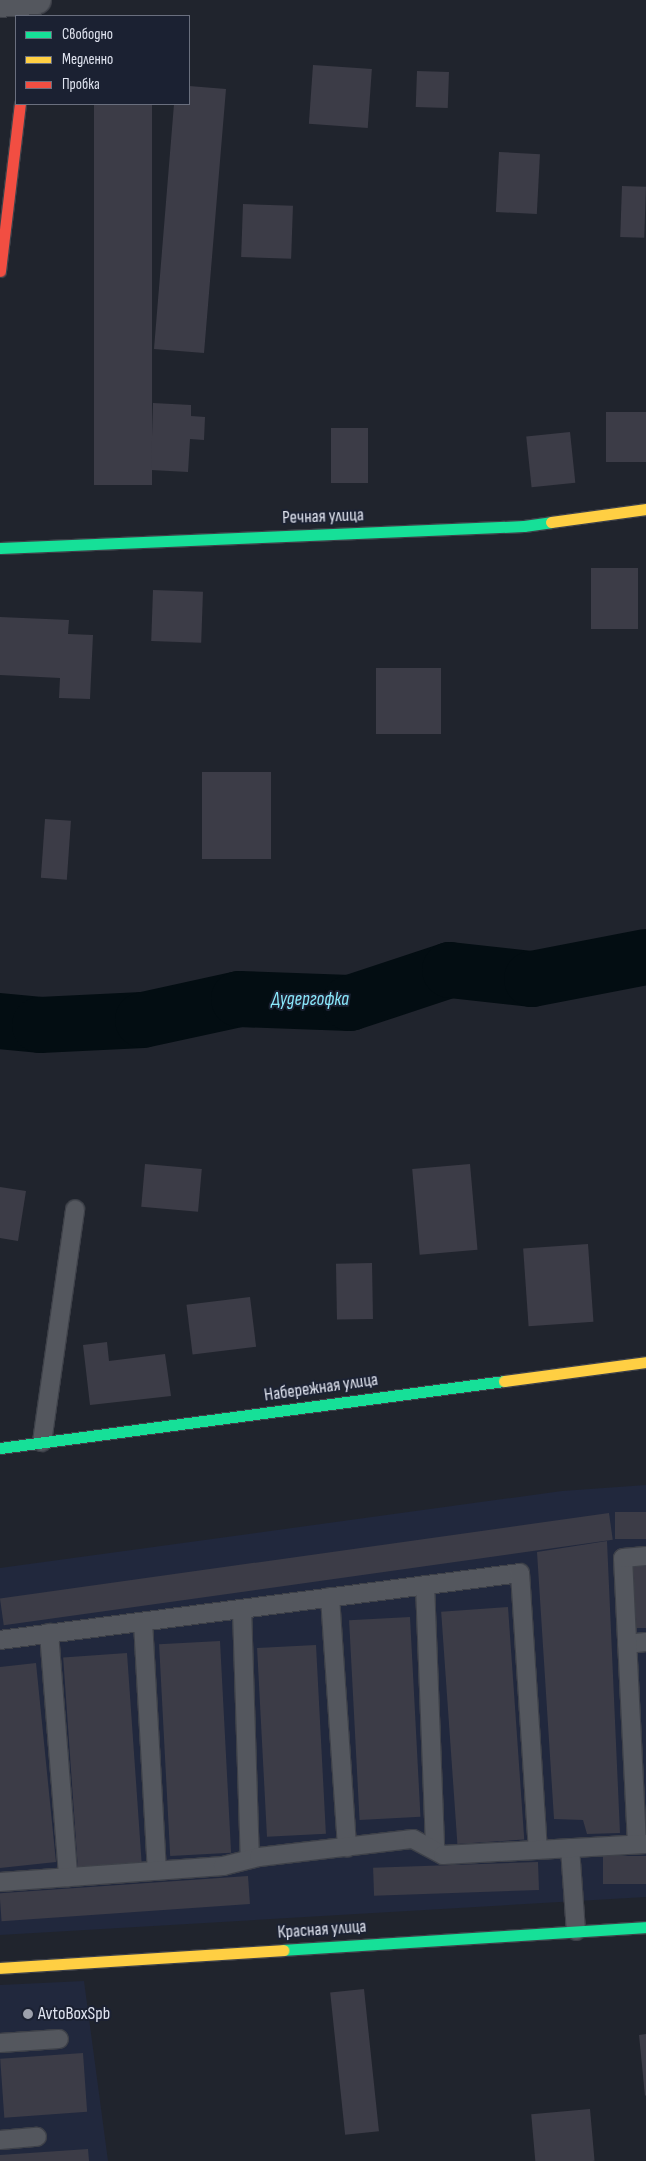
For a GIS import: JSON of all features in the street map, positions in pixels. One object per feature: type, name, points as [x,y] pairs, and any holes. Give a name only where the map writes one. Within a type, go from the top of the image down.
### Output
[{"type":"street","points":[[30,15],[32,0]]},
{"type":"street","points":[[0,3],[37,0]]},
{"type":"street","points":[[0,271],[20,105]]},
{"type":"street","name":"Речная улица","points":[[0,548],[524,526],[646,508]]},
{"type":"street","name":"Набережная улица","points":[[0,1448],[646,1362]]},
{"type":"street","name":"Красная улица","points":[[0,1968],[646,1927]]},
{"type":"lane","points":[[42,1442],[74,1209]]},
{"type":"lane","points":[[0,1882],[223,1866],[250,1859],[414,1839],[443,1855],[642,1844],[638,1741],[627,1644],[623,1558],[646,1556]]},
{"type":"lane","points":[[0,1640],[520,1573],[538,1849]]},
{"type":"lane","points":[[425,1585],[435,1850]]},
{"type":"lane","points":[[330,1598],[347,1847]]},
{"type":"lane","points":[[242,1609],[250,1859]]},
{"type":"lane","points":[[143,1622],[157,1871]]},
{"type":"lane","points":[[49,1633],[68,1877]]},
{"type":"lane","points":[[627,1644],[646,1642]]},
{"type":"lane","points":[[570,1848],[576,1931]]},
{"type":"lane","points":[[0,2042],[59,2039]]},
{"type":"lane","points":[[0,2140],[36,2137]]},
{"type":"shaded area","points":[[646,1485],[646,1897],[0,1935],[0,1568],[562,1491]]},
{"type":"shaded area","points":[[84,1981],[108,2161],[0,2161],[0,1985]]},
{"type":"building","points":[[313,65],[372,69],[368,128],[309,124]]},
{"type":"building","points":[[417,71],[449,72],[448,108],[416,107]]},
{"type":"building","points":[[190,86],[226,89],[204,353],[154,349],[174,105],[190,105]]},
{"type":"building","points":[[94,105],[152,105],[152,485],[94,485]]},
{"type":"building","points":[[499,152],[540,154],[537,214],[496,212]]},
{"type":"building","points":[[622,186],[646,187],[644,238],[620,237]]},
{"type":"building","points":[[243,204],[293,206],[291,259],[241,257]]},
{"type":"building","points":[[153,403],[191,405],[191,416],[205,417],[204,440],[190,439],[188,472],[151,470]]},
{"type":"building","points":[[606,412],[646,412],[646,462],[606,462]]},
{"type":"building","points":[[331,428],[368,428],[368,483],[331,483]]},
{"type":"building","points":[[570,432],[575,483],[532,487],[526,437]]},
{"type":"building","points":[[591,568],[638,568],[638,629],[591,629]]},
{"type":"building","points":[[153,590],[203,592],[201,643],[151,641]]},
{"type":"building","points":[[0,617],[69,620],[68,634],[93,635],[90,699],[59,698],[60,678],[0,675]]},
{"type":"building","points":[[376,668],[441,668],[441,734],[376,734]]},
{"type":"building","points":[[202,772],[271,772],[271,859],[202,859]]},
{"type":"building","points":[[45,819],[71,821],[67,880],[41,878]]},
{"type":"building","points":[[145,1164],[202,1169],[198,1212],[141,1207]]},
{"type":"building","points":[[470,1164],[477,1250],[420,1255],[412,1169]]},
{"type":"building","points":[[0,1187],[26,1191],[18,1241],[0,1238]]},
{"type":"building","points":[[588,1244],[593,1322],[529,1326],[523,1249]]},
{"type":"building","points":[[372,1263],[373,1319],[337,1320],[336,1264]]},
{"type":"building","points":[[250,1297],[256,1347],[193,1354],[186,1305]]},
{"type":"building","points":[[107,1342],[109,1361],[165,1354],[171,1396],[90,1405],[83,1345]]},
{"type":"building","points":[[615,1512],[646,1512],[646,1539],[615,1539]]},
{"type":"building","points":[[609,1513],[613,1540],[4,1625],[0,1599]]},
{"type":"building","points":[[607,1541],[620,1833],[587,1834],[583,1820],[554,1819],[537,1552]]},
{"type":"building","points":[[646,1566],[646,1628],[636,1628],[633,1567]]},
{"type":"building","points":[[508,1607],[524,1839],[457,1844],[441,1612]]},
{"type":"building","points":[[410,1617],[420,1817],[360,1820],[349,1620]]},
{"type":"building","points":[[220,1641],[231,1853],[170,1856],[159,1644]]},
{"type":"building","points":[[316,1645],[326,1834],[267,1837],[257,1648]]},
{"type":"building","points":[[127,1653],[142,1863],[78,1868],[63,1657]]},
{"type":"building","points":[[36,1663],[56,1862],[0,1868],[0,1667]]},
{"type":"building","points":[[603,1856],[646,1856],[646,1884],[603,1884]]},
{"type":"building","points":[[538,1862],[539,1890],[374,1896],[373,1868]]},
{"type":"building","points":[[248,1876],[250,1904],[2,1921],[0,1893]]},
{"type":"building","points":[[364,1989],[379,2131],[345,2135],[330,1993]]},
{"type":"building","points":[[646,2034],[646,2095],[645,2096],[639,2035]]},
{"type":"building","points":[[83,2053],[87,2112],[4,2118],[0,2059]]},
{"type":"building","points":[[590,2109],[595,2161],[535,2161],[531,2114]]},
{"type":"building","points":[[88,2149],[89,2161],[0,2161],[0,2155]]},
{"type":"waterway","name":"Дудергофка","points":[[0,1021],[40,1025],[143,1020],[239,999],[350,1003],[450,970],[532,979],[646,957]]},
{"type":"traffic: fast","points":[[0,548],[524,526],[551,522]]},
{"type":"traffic: fast","points":[[0,1448],[504,1381]]},
{"type":"traffic: fast","points":[[283,1950],[646,1927]]},
{"type":"traffic: slow","points":[[551,522],[646,509]]},
{"type":"traffic: slow","points":[[504,1381],[646,1362]]},
{"type":"traffic: slow","points":[[0,1968],[283,1950]]},
{"type":"traffic: jam","points":[[0,271],[20,105]]},
{"type":"place","name":"AvtoBoxSpb","points":[[28,2014]]}]
